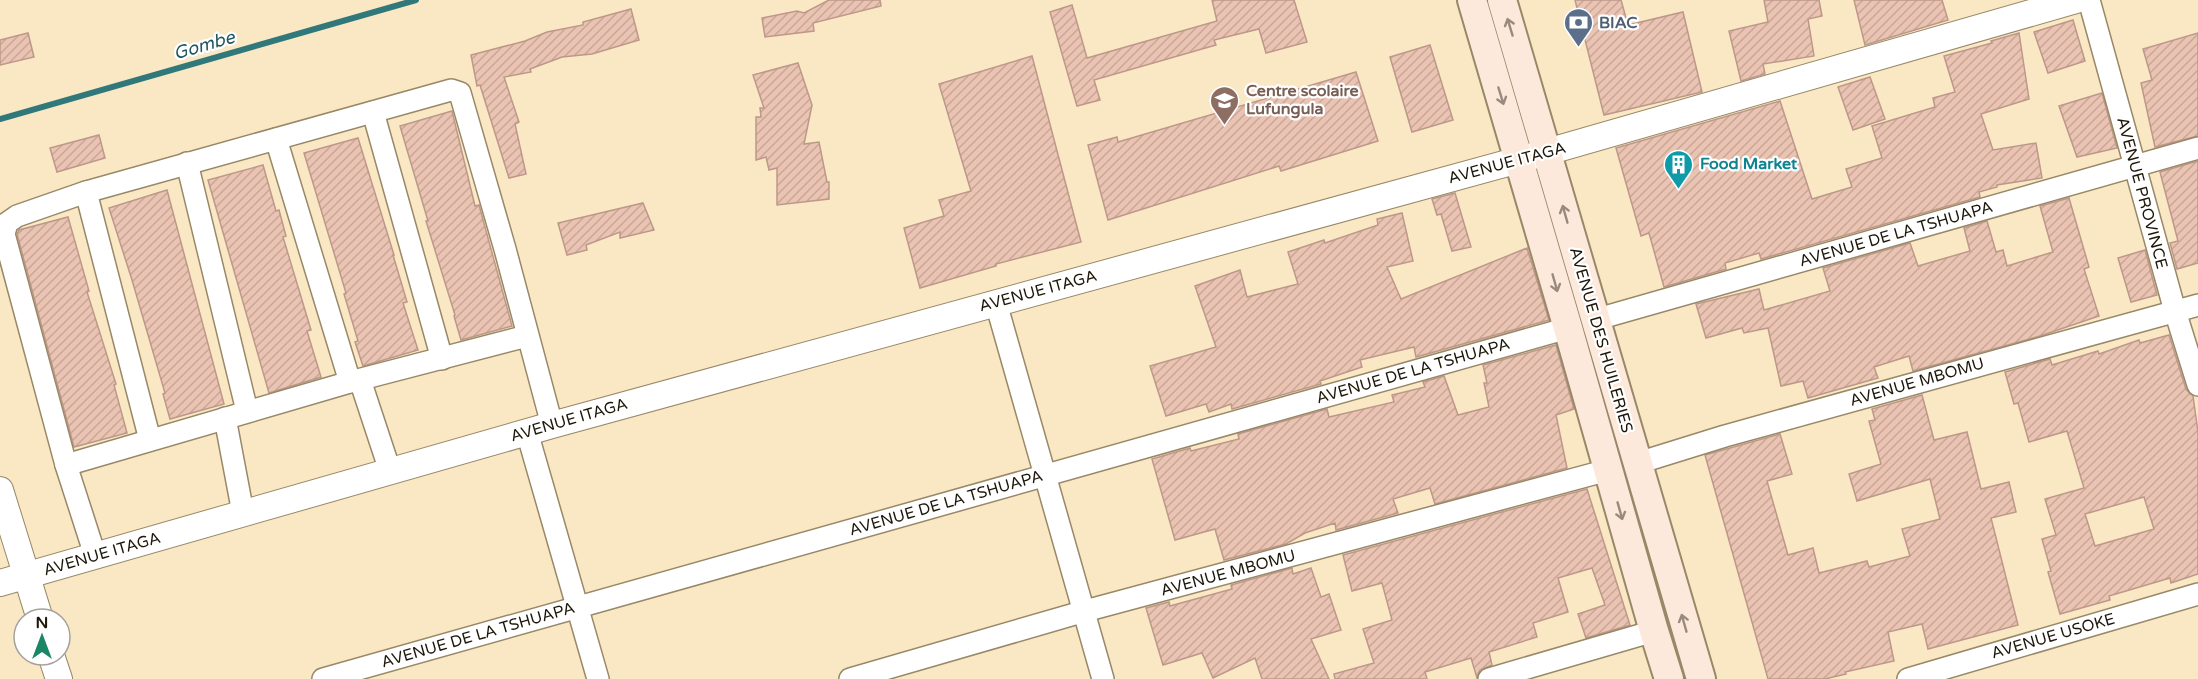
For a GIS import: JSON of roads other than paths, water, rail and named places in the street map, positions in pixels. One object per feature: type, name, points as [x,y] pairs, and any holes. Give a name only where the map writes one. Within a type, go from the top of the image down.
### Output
[{"type":"main road","name":"AVENUE DES HUILERIES","points":[[1472,0],[1520,160],[1581,324],[1638,463],[1701,679]]},
{"type":"main road","name":"AVENUE DES HUILERIES","points":[[1502,0],[1547,152],[1608,470],[1669,679]]},
{"type":"street","name":"AVENUE ITAGA","points":[[0,583],[552,425],[1520,160],[2076,0]]},
{"type":"street","name":"AVENUE PROVINCE","points":[[2089,0],[2198,385]]},
{"type":"street","points":[[95,555],[66,465],[4,234],[7,223],[17,216],[86,192],[451,90],[460,93],[552,425]]},
{"type":"street","points":[[373,112],[442,359]]},
{"type":"street","points":[[276,139],[355,381],[390,471]]},
{"type":"street","name":"AVENUE DE LA TSHUAPA","points":[[323,679],[2198,148]]},
{"type":"street","points":[[188,163],[247,411]]},
{"type":"street","points":[[86,192],[150,440]]},
{"type":"street","points":[[996,303],[1103,679]]},
{"type":"street","name":"AVENUE MBOMU","points":[[1638,463],[1725,436],[2198,305]]},
{"type":"street","points":[[66,465],[247,411],[527,336]]},
{"type":"street","points":[[225,418],[243,513]]},
{"type":"street","points":[[527,432],[598,679]]},
{"type":"street","name":"AVENUE MBOMU","points":[[850,679],[1085,611],[1608,470]]},
{"type":"street","points":[[0,490],[36,607]]},
{"type":"street","name":"AVENUE USOKE","points":[[1908,679],[2198,594]]},
{"type":"street","points":[[1489,679],[1654,632]]},
{"type":"waterway","name":"Gombe","points":[[0,119],[416,0]]},
{"type":"place","name":"BIAC","points":[[1578,48]]},
{"type":"place","name":"Centre scolaire Lufungula","points":[[1225,126]]},
{"type":"place","name":"Food Market","points":[[1679,190]]}]
